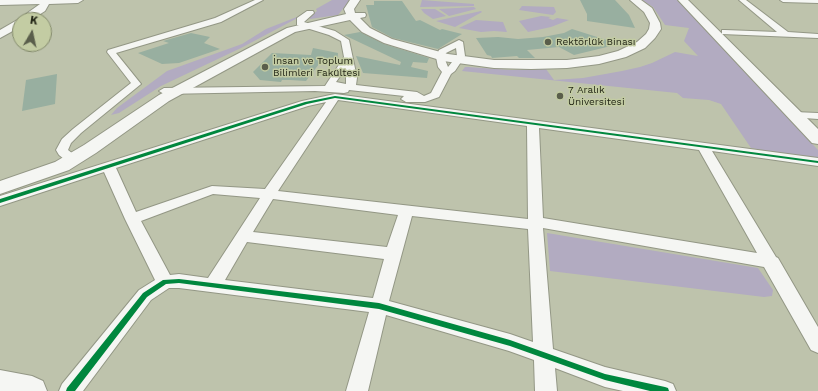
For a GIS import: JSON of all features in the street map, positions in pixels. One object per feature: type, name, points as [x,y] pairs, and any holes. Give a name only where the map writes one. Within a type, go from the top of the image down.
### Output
[{"type":"street","points":[[36,12],[51,0]]},
{"type":"street","points":[[0,2],[78,0]]},
{"type":"street","points":[[68,156],[62,150],[66,142],[77,131],[136,84],[111,52],[218,20],[260,0]]},
{"type":"street","points":[[460,58],[508,60],[567,59],[615,48],[633,39],[643,27],[644,18],[635,6],[625,0]]},
{"type":"street","points":[[0,178],[68,156],[164,98],[176,88],[291,30],[305,21],[356,10],[362,27],[377,37],[398,45],[441,55],[501,65],[548,65],[588,62],[622,54],[633,50],[646,42],[655,29],[655,23],[651,14],[635,0]]},
{"type":"street","points":[[683,0],[818,139]]},
{"type":"street","points":[[692,0],[816,118]]},
{"type":"street","points":[[742,0],[786,35]]},
{"type":"street","points":[[783,0],[818,1]]},
{"type":"street","points":[[305,21],[345,40],[352,78],[351,87]]},
{"type":"street","points":[[0,35],[12,27]]},
{"type":"street","points":[[725,32],[818,36]]},
{"type":"street","points":[[176,88],[315,88],[421,99],[435,95],[447,72],[452,69],[460,58],[459,42],[441,55]]},
{"type":"street","points":[[441,55],[443,67],[447,72]]},
{"type":"street","points":[[329,84],[348,59]]},
{"type":"street","points":[[176,88],[329,84],[412,95],[424,94],[438,88]]},
{"type":"street","points":[[212,286],[269,194],[335,97]]},
{"type":"street","points":[[0,201],[306,103],[335,97],[704,148],[818,162]]},
{"type":"street","points":[[794,115],[816,118]]},
{"type":"street","points":[[533,124],[536,224],[546,391]]},
{"type":"street","points":[[704,148],[772,262],[818,344]]},
{"type":"street","points":[[0,188],[62,166],[68,156]]},
{"type":"street","points":[[108,166],[132,219],[165,282]]},
{"type":"street","points":[[132,219],[212,190],[269,194],[406,211],[536,224],[772,262]]},
{"type":"street","points":[[357,391],[393,254],[406,211]]},
{"type":"street","points":[[243,236],[393,254]]},
{"type":"street","points":[[70,391],[145,295],[165,282],[179,281],[379,306],[510,343],[605,377],[665,391]]},
{"type":"street","points":[[0,384],[32,391]]},
{"type":"shaded area","points":[[332,0],[350,0],[338,15],[310,19],[309,17],[317,11],[316,9]]},
{"type":"shaded area","points":[[422,0],[474,4],[474,6],[420,7]]},
{"type":"shaded area","points":[[642,0],[677,0],[818,150],[818,160],[751,148],[721,104],[709,100],[683,98],[677,93],[462,71],[465,67],[511,70],[546,69],[554,80],[583,78],[640,67],[675,52],[698,56],[684,41],[689,28],[665,25],[653,7]]},
{"type":"shaded area","points":[[522,6],[554,7],[556,12],[553,15],[519,10]]},
{"type":"shaded area","points":[[474,7],[476,9],[449,16],[439,9]]},
{"type":"shaded area","points":[[421,9],[435,9],[446,16],[433,19]]},
{"type":"shaded area","points":[[482,12],[455,27],[436,21]]},
{"type":"shaded area","points":[[307,13],[241,48],[161,86],[119,113],[111,115],[117,108],[167,71],[242,44],[266,29]]},
{"type":"shaded area","points":[[541,16],[551,17],[548,18],[553,20],[557,18],[569,20],[551,27],[528,32],[519,21]]},
{"type":"shaded area","points":[[476,20],[503,22],[507,32],[481,32],[459,28]]},
{"type":"shaded area","points":[[547,233],[758,268],[773,290],[772,296],[764,297],[550,271]]},
{"type":"building","points":[[580,0],[615,0],[629,15],[635,28],[587,21],[587,14]]},
{"type":"building","points":[[374,1],[402,1],[416,21],[420,20],[440,30],[442,29],[462,34],[438,49],[393,38],[372,27],[366,5],[374,5]]},
{"type":"building","points":[[572,29],[619,44],[574,55],[559,47],[527,50],[535,58],[519,58],[517,56],[492,58],[491,56],[487,55],[476,38],[498,37],[518,39],[543,37],[564,33]]},
{"type":"building","points":[[360,32],[384,44],[429,58],[427,63],[413,62],[411,67],[428,71],[427,78],[363,73],[356,56],[400,65],[401,62],[344,35]]},
{"type":"building","points":[[191,33],[210,37],[204,43],[220,49],[179,63],[162,64],[138,53],[169,43],[163,41]]},
{"type":"building","name":"İnsan ve Toplum Bilimleri Fakültesi","points":[[313,48],[338,53],[337,64],[319,64],[306,81],[282,80],[281,82],[260,80],[253,72],[272,53],[311,55]]},
{"type":"building","points":[[57,74],[55,104],[22,111],[26,80]]},
{"type":"cycle path","points":[[0,201],[306,103],[335,97],[818,162]]},
{"type":"cycle path","points":[[70,391],[145,295],[165,282],[179,281],[379,306],[510,343],[605,377],[665,391]]},
{"type":"place","name":"Rektörlük Binası","points":[[548,42]]},
{"type":"place","name":"İnsan ve Toplum Bilimleri Fakültesi","points":[[265,67]]},
{"type":"place","name":"7 Aralık Üniversitesi","points":[[560,96]]}]
